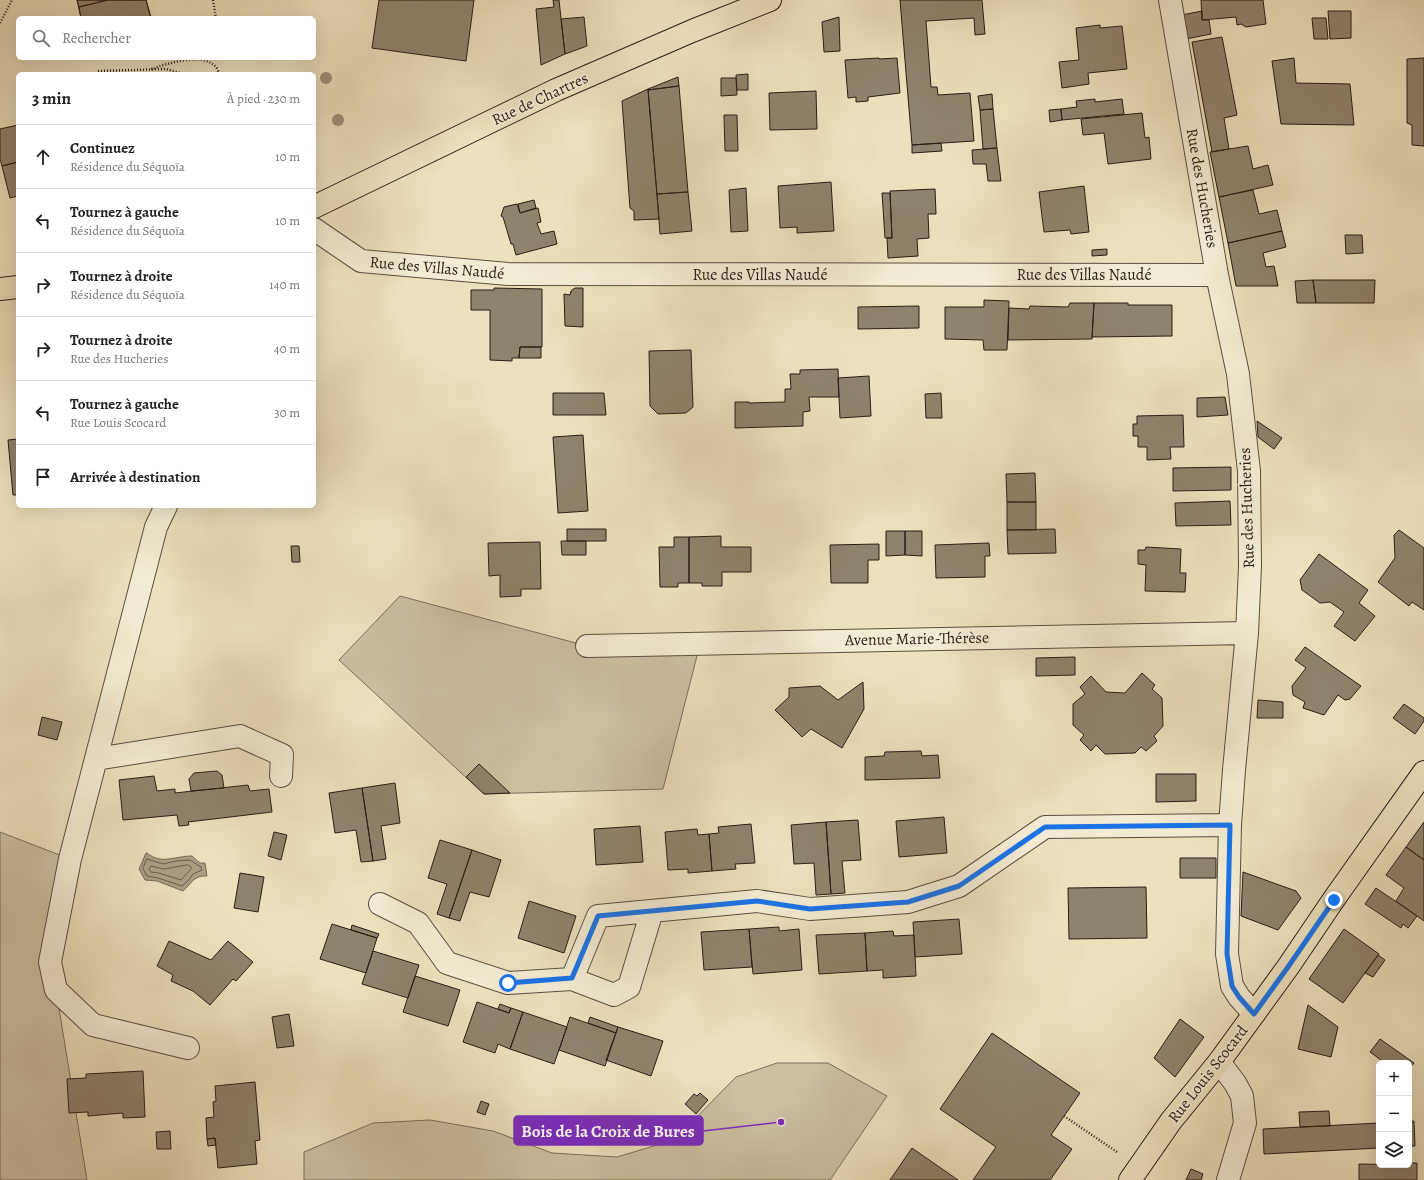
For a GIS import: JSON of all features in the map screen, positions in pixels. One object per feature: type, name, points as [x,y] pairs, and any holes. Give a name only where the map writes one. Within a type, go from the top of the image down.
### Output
[{"type":"main road","name":"Rue de Chartres","points":[[316,206],[556,90],[692,31],[770,0]]},
{"type":"main road","points":[[0,289],[16,287]]},
{"type":"main road","name":"Rue Louis Scocard","points":[[1135,1173],[1171,1121],[1219,1062],[1254,1014],[1424,772]]},
{"type":"street","name":"Rue des Hucheries","points":[[1170,0],[1217,275],[1238,374],[1249,471],[1250,566],[1247,633],[1230,825],[1227,954],[1232,986],[1239,997],[1254,1014]]},
{"type":"street","name":"Rue des Villas Naudé","points":[[316,231],[361,261],[508,274],[1217,275]]},
{"type":"street","points":[[165,508],[156,527],[70,860],[50,962],[56,990],[93,1025],[188,1048]]},
{"type":"street","name":"Avenue Marie-Thérèse","points":[[587,646],[1247,633]]},
{"type":"street","points":[[96,759],[240,736],[282,755],[281,776]]},
{"type":"street","points":[[572,978],[598,916],[757,901],[810,909],[908,902],[959,886],[1045,827],[1230,825]]},
{"type":"street","points":[[380,904],[418,923],[448,963],[508,983],[572,978],[614,995],[629,987],[652,911]]},
{"type":"street","points":[[1219,1062],[1235,1082],[1242,1096],[1245,1123],[1228,1180]]},
{"type":"path","points":[[0,23],[12,0]]},
{"type":"path","points":[[213,0],[216,16]]},
{"type":"path","points":[[146,70],[190,60],[205,61],[215,66],[219,72]]},
{"type":"path","points":[[98,71],[166,69],[177,72]]},
{"type":"path","points":[[1064,1116],[1135,1173]]},
{"type":"shaded area","points":[[400,596],[587,646],[700,644],[663,789],[484,794],[339,660]]},
{"type":"shaded area","points":[[0,832],[70,859],[56,990],[87,1180],[0,1180]]},
{"type":"shaded area","points":[[777,1063],[828,1063],[887,1096],[830,1180],[304,1180],[304,1152],[373,1123],[430,1120],[493,1131],[552,1153],[617,1157],[674,1140],[736,1077]]},
{"type":"water","points":[[146,853],[158,859],[192,856],[200,863],[205,863],[207,876],[196,878],[183,891],[157,881],[145,880],[139,869]]},
{"type":"building","points":[[77,0],[108,0],[79,7]]},
{"type":"building","points":[[77,0],[146,0],[150,16],[81,16]]},
{"type":"building","points":[[108,0],[146,0],[150,16],[81,16],[79,7]]},
{"type":"building","points":[[379,0],[474,0],[466,61],[372,48]]},
{"type":"building","points":[[553,0],[559,0],[565,54],[541,65],[536,9],[554,7]]},
{"type":"building","points":[[900,0],[982,0],[985,34],[975,35],[974,18],[926,21],[931,87],[937,87],[938,95],[970,93],[974,141],[912,145]]},
{"type":"building","points":[[1201,0],[1263,0],[1266,24],[1246,27],[1241,24],[1237,25],[1236,17],[1202,20]]},
{"type":"building","points":[[1202,11],[1202,20],[1209,20],[1211,34],[1186,39],[1182,15]]},
{"type":"building","points":[[1328,11],[1351,11],[1351,38],[1330,39]]},
{"type":"building","points":[[584,17],[587,46],[565,54],[561,19]]},
{"type":"building","points":[[839,17],[840,51],[824,52],[822,22]]},
{"type":"building","points":[[1312,18],[1326,18],[1328,39],[1314,39]]},
{"type":"building","points":[[1100,25],[1100,28],[1122,26],[1127,69],[1088,73],[1089,84],[1062,88],[1059,62],[1079,60],[1076,28]]},
{"type":"building","points":[[1222,37],[1237,115],[1224,118],[1229,149],[1212,152],[1192,42]]},
{"type":"building","points":[[897,58],[900,93],[868,97],[868,101],[856,102],[856,97],[848,98],[845,60]]},
{"type":"building","points":[[1294,58],[1296,83],[1350,84],[1354,125],[1281,124],[1272,61]]},
{"type":"building","points":[[1424,58],[1424,146],[1412,145],[1412,125],[1407,123],[1407,59]]},
{"type":"building","points":[[748,74],[748,90],[737,90],[736,75]]},
{"type":"building","points":[[678,77],[679,86],[648,90],[648,89]]},
{"type":"building","points":[[721,78],[736,78],[737,95],[721,96]]},
{"type":"building","points":[[679,86],[688,192],[657,194],[648,90]]},
{"type":"building","points":[[648,89],[659,219],[634,220],[634,211],[630,208],[622,101]]},
{"type":"building","points":[[816,91],[817,129],[770,130],[769,93]]},
{"type":"building","points":[[992,94],[993,109],[980,110],[978,96]]},
{"type":"building","points":[[1095,99],[1095,102],[1122,99],[1124,114],[1062,120],[1061,109],[1077,107],[1076,101]]},
{"type":"building","points":[[993,109],[997,148],[983,149],[980,110]]},
{"type":"building","points":[[1061,109],[1062,120],[1050,122],[1049,110]]},
{"type":"building","points":[[1142,113],[1145,138],[1149,137],[1151,159],[1108,164],[1104,133],[1083,135],[1081,119]]},
{"type":"building","points":[[724,115],[737,115],[738,151],[725,151]]},
{"type":"building","points":[[16,125],[16,162],[2,166],[0,159],[0,129]]},
{"type":"building","points":[[941,143],[942,151],[912,153],[912,145]]},
{"type":"building","points":[[1248,146],[1253,169],[1268,165],[1273,185],[1219,197],[1210,152]]},
{"type":"building","points":[[997,148],[1001,181],[988,181],[986,164],[973,164],[972,150]]},
{"type":"building","points":[[16,162],[16,196],[10,198],[2,166]]},
{"type":"building","points":[[831,182],[834,231],[797,233],[797,227],[780,228],[778,186]]},
{"type":"building","points":[[1084,186],[1089,232],[1071,234],[1070,230],[1044,232],[1039,192]]},
{"type":"building","points":[[746,188],[748,231],[731,232],[729,190]]},
{"type":"building","points":[[935,189],[936,214],[928,214],[929,238],[917,239],[918,256],[888,258],[887,238],[892,238],[890,191]]},
{"type":"building","points":[[1253,190],[1259,214],[1277,210],[1282,231],[1228,243],[1219,197]]},
{"type":"building","points":[[688,192],[692,231],[660,234],[657,194]]},
{"type":"building","points":[[882,193],[890,193],[892,238],[885,238]]},
{"type":"building","points":[[534,200],[536,208],[520,213],[518,204]]},
{"type":"building","points":[[517,204],[520,213],[538,208],[541,222],[537,223],[541,234],[554,231],[557,244],[516,255],[503,217],[501,216],[504,207]]},
{"type":"building","points":[[1282,231],[1286,247],[1263,253],[1266,267],[1274,266],[1278,286],[1236,286],[1228,243]]},
{"type":"building","points":[[1345,235],[1362,235],[1363,253],[1346,254]]},
{"type":"building","points":[[1107,249],[1107,255],[1092,256],[1092,250]]},
{"type":"building","points":[[1313,280],[1316,303],[1297,303],[1295,281]]},
{"type":"building","points":[[1313,280],[1375,280],[1374,303],[1316,303]]},
{"type":"building","points":[[494,288],[542,289],[542,347],[520,347],[519,358],[512,358],[512,361],[490,360],[490,310],[471,310],[471,290],[494,290]]},
{"type":"building","points":[[575,288],[583,288],[583,327],[565,326],[564,294],[570,295],[571,291]]},
{"type":"building","points":[[984,300],[1009,301],[1007,350],[984,350],[983,340],[945,339],[945,307],[984,307]]},
{"type":"building","points":[[1070,303],[1094,303],[1092,339],[1008,340],[1009,308],[1029,309],[1030,306],[1068,307]]},
{"type":"building","points":[[1094,303],[1172,305],[1172,336],[1092,337]]},
{"type":"building","points":[[919,306],[919,328],[858,329],[858,307]]},
{"type":"building","points":[[520,347],[541,347],[541,358],[519,358]]},
{"type":"building","points":[[691,350],[693,407],[686,413],[658,414],[650,406],[649,351]]},
{"type":"building","points":[[838,369],[839,397],[809,397],[810,411],[803,412],[803,426],[735,428],[735,402],[785,402],[785,389],[791,389],[790,374],[800,374],[800,370]]},
{"type":"building","points":[[869,376],[871,416],[840,418],[838,378]]},
{"type":"building","points":[[553,393],[604,393],[606,415],[553,415]]},
{"type":"building","points":[[941,393],[942,418],[926,418],[925,394]]},
{"type":"building","points":[[1225,397],[1228,415],[1197,417],[1197,398]]},
{"type":"building","points":[[1183,415],[1184,447],[1170,447],[1171,459],[1147,460],[1147,447],[1138,447],[1138,436],[1133,436],[1133,424],[1137,424],[1137,416]]},
{"type":"building","points":[[1257,421],[1282,438],[1274,449],[1258,437]]},
{"type":"building","points":[[583,435],[588,511],[558,513],[553,437]]},
{"type":"building","points":[[16,439],[16,495],[13,495],[8,440]]},
{"type":"building","points":[[1231,467],[1231,490],[1173,491],[1173,468]]},
{"type":"building","points":[[1035,473],[1036,502],[1007,502],[1006,474]]},
{"type":"building","points":[[1230,501],[1231,525],[1176,526],[1175,503]]},
{"type":"building","points":[[1007,502],[1036,502],[1036,530],[1007,530]]},
{"type":"building","points":[[567,529],[606,529],[606,541],[567,541]]},
{"type":"building","points":[[1055,529],[1056,553],[1008,554],[1007,530]]},
{"type":"building","points":[[1399,530],[1424,548],[1424,610],[1412,602],[1409,606],[1378,582],[1395,558],[1394,535]]},
{"type":"building","points":[[886,531],[905,531],[905,555],[886,556]]},
{"type":"building","points":[[905,531],[922,531],[922,556],[905,555]]},
{"type":"building","points":[[721,536],[721,547],[751,547],[751,572],[722,572],[722,586],[702,586],[702,583],[689,583],[689,537]]},
{"type":"building","points":[[674,537],[689,537],[689,583],[678,583],[678,587],[660,587],[659,547],[674,547]]},
{"type":"building","points":[[561,541],[586,541],[586,555],[562,555]]},
{"type":"building","points":[[540,542],[541,589],[521,589],[521,596],[500,597],[500,575],[489,576],[488,543]]},
{"type":"building","points":[[989,543],[990,556],[985,556],[985,577],[936,578],[935,545]]},
{"type":"building","points":[[879,544],[879,560],[868,560],[868,583],[831,583],[830,545]]},
{"type":"building","points":[[291,546],[299,546],[300,562],[292,562]]},
{"type":"building","points":[[1146,547],[1181,549],[1180,573],[1186,573],[1185,592],[1145,591],[1146,565],[1138,564],[1138,550],[1145,550]]},
{"type":"building","points":[[1319,554],[1368,590],[1359,603],[1375,616],[1355,641],[1334,626],[1344,612],[1330,602],[1320,603],[1302,590],[1300,580]]},
{"type":"building","points":[[1305,647],[1361,686],[1350,699],[1345,700],[1338,695],[1324,715],[1303,708],[1305,702],[1293,695],[1292,686],[1306,668],[1295,660]]},
{"type":"building","points":[[1075,657],[1075,675],[1036,676],[1036,658]]},
{"type":"building","points":[[1142,673],[1155,685],[1152,689],[1162,698],[1163,726],[1154,736],[1157,741],[1146,751],[1141,747],[1135,753],[1105,754],[1096,745],[1091,751],[1080,740],[1084,735],[1073,725],[1073,704],[1085,694],[1080,687],[1091,676],[1106,692],[1125,693]]},
{"type":"building","points":[[863,682],[864,709],[842,748],[811,729],[802,737],[775,710],[789,697],[789,688],[820,686],[838,700]]},
{"type":"building","points":[[1258,700],[1283,702],[1283,718],[1257,718]]},
{"type":"building","points":[[1404,704],[1424,718],[1424,721],[1415,734],[1393,718]]},
{"type":"building","points":[[42,717],[62,722],[57,740],[38,735]]},
{"type":"building","points":[[921,751],[922,756],[938,755],[940,778],[865,780],[865,757],[884,756],[885,752]]},
{"type":"building","points":[[479,764],[510,793],[484,794],[466,777]]},
{"type":"building","points":[[217,771],[222,775],[224,788],[191,791],[189,779],[194,773]]},
{"type":"building","points":[[1156,774],[1196,774],[1196,801],[1156,802]]},
{"type":"building","points":[[154,776],[157,791],[175,789],[175,793],[248,785],[250,791],[269,789],[272,812],[188,822],[189,825],[179,826],[177,815],[123,820],[119,780]]},
{"type":"building","points":[[395,783],[400,823],[381,826],[386,859],[373,861],[362,788]]},
{"type":"building","points":[[362,788],[373,861],[361,862],[356,830],[335,833],[329,793]]},
{"type":"building","points":[[944,817],[947,853],[899,857],[896,821]]},
{"type":"building","points":[[858,820],[861,860],[842,861],[845,893],[831,894],[826,822]]},
{"type":"building","points":[[826,822],[831,894],[816,895],[814,863],[794,864],[791,825]]},
{"type":"building","points":[[1424,822],[1424,860],[1406,847]]},
{"type":"building","points":[[751,824],[755,863],[735,864],[736,869],[712,871],[709,834],[719,833],[718,827]]},
{"type":"building","points":[[640,826],[643,862],[596,865],[594,829]]},
{"type":"building","points":[[697,829],[698,835],[709,834],[712,871],[688,873],[688,869],[668,870],[665,832]]},
{"type":"building","points":[[274,832],[287,835],[281,860],[268,856]]},
{"type":"building","points":[[440,840],[472,850],[449,918],[437,914],[447,884],[428,878]]},
{"type":"building","points":[[1406,847],[1424,860],[1424,921],[1396,901],[1404,888],[1386,875]]},
{"type":"building","points":[[472,850],[501,860],[489,897],[470,892],[460,921],[449,918]]},
{"type":"building","points":[[1180,858],[1216,858],[1216,878],[1180,878]]},
{"type":"building","points":[[1243,872],[1296,891],[1301,898],[1278,930],[1241,916]]},
{"type":"building","points":[[240,873],[264,877],[258,912],[234,908]]},
{"type":"building","points":[[1146,887],[1147,938],[1069,939],[1068,888]]},
{"type":"building","points":[[1376,888],[1417,916],[1408,928],[1403,924],[1401,928],[1365,904]]},
{"type":"building","points":[[529,901],[576,916],[564,953],[518,938]]},
{"type":"building","points":[[959,919],[962,954],[915,957],[913,922]]},
{"type":"building","points":[[332,924],[377,938],[366,973],[320,959]]},
{"type":"building","points":[[352,925],[379,934],[377,938],[351,930]]},
{"type":"building","points":[[779,927],[779,931],[799,929],[802,970],[753,974],[749,929]]},
{"type":"building","points":[[749,929],[752,967],[704,970],[701,932]]},
{"type":"building","points":[[1344,929],[1379,954],[1343,1003],[1309,979]]},
{"type":"building","points":[[893,931],[894,936],[914,935],[916,976],[883,978],[883,970],[867,971],[865,933]]},
{"type":"building","points":[[865,933],[867,971],[819,974],[816,935]]},
{"type":"building","points":[[169,941],[211,960],[228,941],[253,962],[236,981],[233,979],[210,1005],[193,991],[171,981],[173,975],[157,966]]},
{"type":"building","points":[[373,951],[419,965],[408,998],[362,984]]},
{"type":"building","points":[[1378,955],[1385,960],[1373,977],[1365,973]]},
{"type":"building","points":[[415,976],[460,990],[448,1026],[403,1012]]},
{"type":"building","points":[[477,1002],[509,1013],[511,1008],[523,1012],[510,1049],[498,1044],[495,1053],[463,1042]]},
{"type":"building","points":[[500,1004],[511,1008],[509,1013],[498,1009]]},
{"type":"building","points":[[1308,1005],[1338,1027],[1331,1057],[1298,1049]]},
{"type":"building","points":[[523,1012],[567,1027],[554,1064],[510,1049]]},
{"type":"building","points":[[289,1014],[294,1046],[277,1048],[272,1017]]},
{"type":"building","points":[[570,1017],[616,1033],[605,1066],[559,1050]]},
{"type":"building","points":[[590,1017],[618,1027],[616,1033],[588,1023]]},
{"type":"building","points":[[1180,1019],[1204,1037],[1175,1077],[1154,1058]]},
{"type":"building","points":[[618,1027],[663,1041],[651,1076],[606,1060]]},
{"type":"building","points":[[992,1033],[1080,1093],[1051,1135],[1072,1149],[1050,1180],[973,1180],[996,1147],[940,1109]]},
{"type":"building","points":[[1380,1039],[1410,1060],[1381,1060],[1370,1052]]},
{"type":"building","points":[[143,1071],[145,1117],[123,1118],[123,1113],[88,1116],[88,1112],[69,1113],[67,1079],[86,1078],[86,1074]]},
{"type":"building","points":[[255,1082],[260,1140],[255,1141],[257,1164],[218,1168],[215,1138],[207,1139],[206,1118],[214,1117],[213,1102],[216,1101],[215,1086]]},
{"type":"building","points":[[700,1093],[708,1100],[696,1114],[685,1104],[694,1094],[697,1096]]},
{"type":"building","points":[[481,1101],[489,1104],[485,1115],[477,1112]]},
{"type":"building","points":[[1329,1111],[1330,1126],[1300,1127],[1299,1112]]},
{"type":"building","points":[[1412,1121],[1414,1121],[1415,1146],[1412,1146]]},
{"type":"building","points":[[1376,1123],[1376,1148],[1264,1154],[1263,1129]]},
{"type":"building","points":[[170,1131],[171,1149],[157,1149],[156,1132]]},
{"type":"building","points":[[215,1138],[216,1145],[208,1146],[207,1139]]},
{"type":"building","points":[[912,1148],[958,1180],[890,1180]]},
{"type":"building","points":[[1412,1163],[1417,1163],[1417,1180],[1359,1180],[1359,1164],[1376,1164],[1376,1168],[1412,1168]]},
{"type":"building","points":[[1191,1169],[1203,1174],[1201,1180],[1186,1180]]},
{"type":"place","name":"Bois de la Croix de Bures","points":[[781,1122]]},
{"type":"route","points":[[508,983],[572,978],[598,916],[757,901],[810,909],[908,902],[959,886],[1045,827],[1230,825],[1227,954],[1232,986],[1239,997],[1254,1014],[1334,900]]}]
